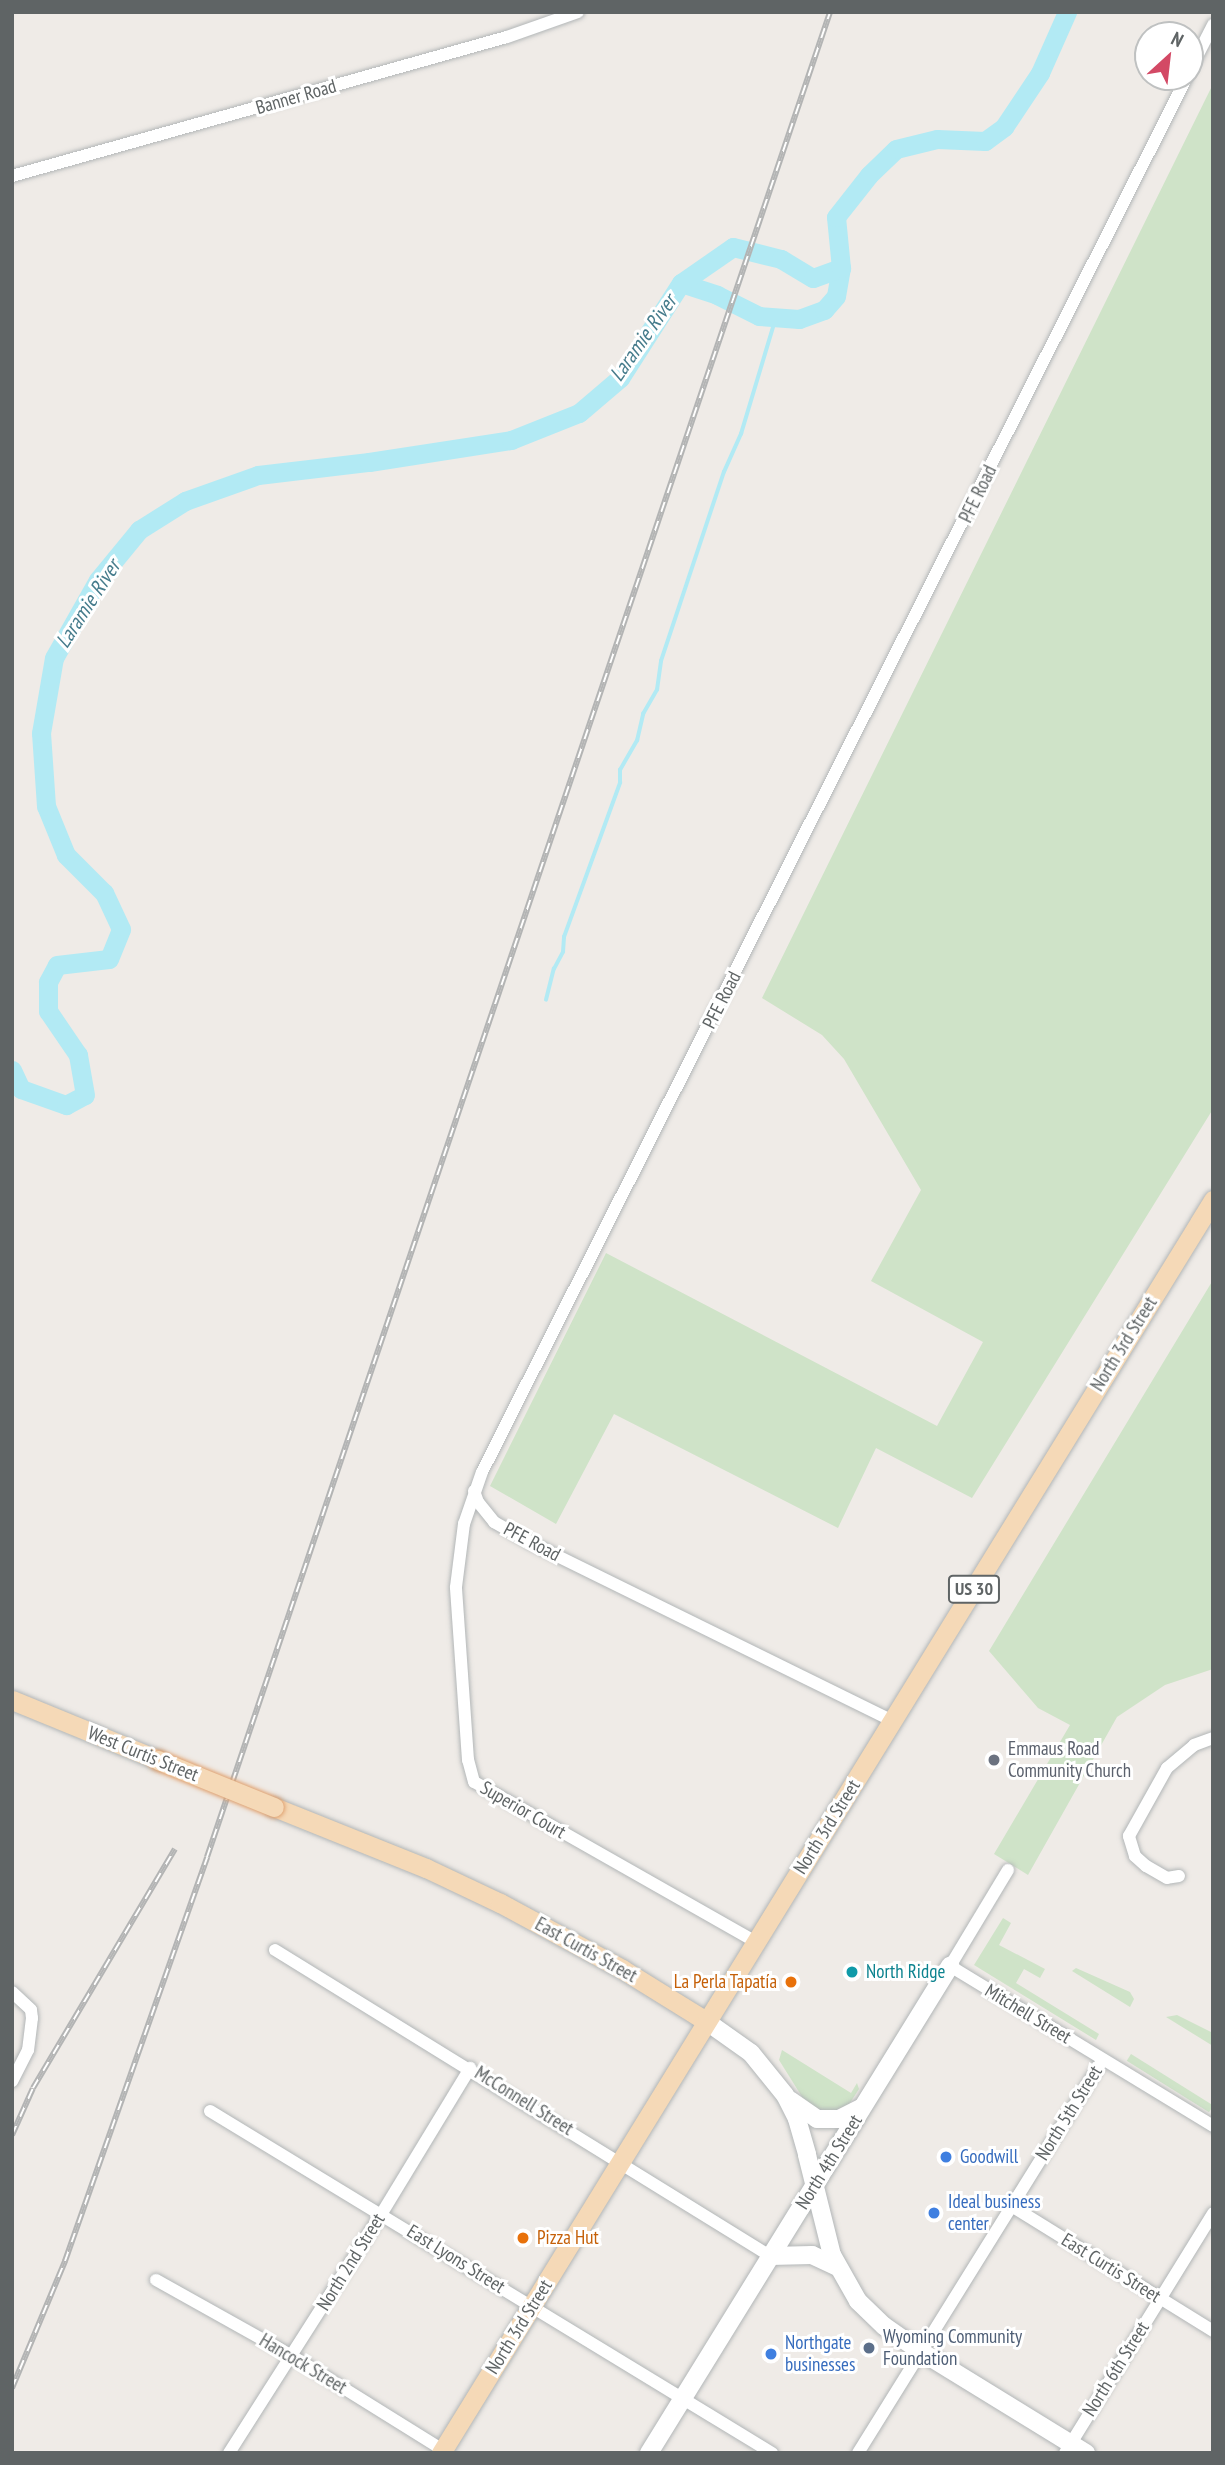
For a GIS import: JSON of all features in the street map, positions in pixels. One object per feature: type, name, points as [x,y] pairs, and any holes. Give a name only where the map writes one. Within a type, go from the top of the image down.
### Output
[{"type":"main road","name":"North 3rd Street","points":[[444,2452],[620,2161],[1213,1200]]},
{"type":"main road","name":"West Curtis Street","points":[[12,1700],[274,1807]]},
{"type":"main road","name":"East Curtis Street","points":[[274,1807],[426,1868],[500,1903],[622,1969],[706,2021],[751,2053],[785,2095],[797,2119],[836,2266],[858,2301],[884,2326],[920,2351],[1068,2448],[1086,2453]]},
{"type":"main road","name":"North 4th Street","points":[[649,2453],[950,1966]]},
{"type":"main road","points":[[785,2095],[799,2109],[817,2119],[839,2119],[863,2106]]},
{"type":"main road","points":[[771,2256],[812,2255],[836,2266]]},
{"type":"street","name":"Banner Road","points":[[12,176],[507,37],[578,12]]},
{"type":"street","points":[[1204,43],[1213,25]]},
{"type":"street","name":"PFE Road","points":[[893,1721],[529,1542],[494,1522],[478,1502],[474,1491],[1180,91]]},
{"type":"street","name":"Superior Court","points":[[474,1491],[464,1524],[456,1577],[468,1760],[474,1782],[756,1942]]},
{"type":"street","points":[[1179,1876],[1167,1878],[1146,1866],[1135,1856],[1129,1836],[1134,1822],[1167,1768],[1194,1745],[1213,1738]]},
{"type":"street","name":"North 4th Street","points":[[950,1966],[1008,1870]]},
{"type":"street","name":"McConnell Street","points":[[275,1950],[771,2256]]},
{"type":"street","name":"Mitchell Street","points":[[950,1966],[1213,2126]]},
{"type":"street","points":[[12,1992],[32,2010],[28,2050],[12,2081]]},
{"type":"street","name":"North 5th Street","points":[[858,2453],[1010,2205],[1103,2060]]},
{"type":"street","name":"North 2nd Street","points":[[229,2453],[382,2213],[470,2068]]},
{"type":"street","name":"East Lyons Street","points":[[210,2111],[382,2213],[772,2453]]},
{"type":"street","name":"East Curtis Street","points":[[1010,2205],[1213,2331]]},
{"type":"street","name":"North 6th Street","points":[[1068,2448],[1213,2213]]},
{"type":"street","name":"Hancock Street","points":[[156,2280],[292,2356],[444,2452]]},
{"type":"green space","points":[[1213,84],[1213,1109],[972,1498],[876,1448],[838,1528],[614,1414],[556,1524],[490,1486],[606,1253],[937,1426],[983,1342],[871,1281],[921,1190],[844,1059],[822,1035],[762,998]]},
{"type":"green space","points":[[1213,1280],[1213,1669],[1165,1685],[1117,1717],[1028,1875],[994,1854],[1070,1725],[1038,1708],[989,1651]]},
{"type":"green space","points":[[1003,1918],[1011,1923],[999,1945],[1045,1969],[1040,1978],[1024,1969],[1016,1983],[1099,2034],[1096,2040],[974,1965]]},
{"type":"green space","points":[[1076,1968],[1130,1992],[1134,1999],[1130,2007],[1072,1971]]},
{"type":"green space","points":[[1177,2015],[1213,2033],[1213,2046],[1166,2017]]},
{"type":"green space","points":[[782,2050],[851,2093],[857,2083],[859,2089],[848,2106],[834,2113],[818,2110],[804,2100],[779,2060]]},
{"type":"green space","points":[[1131,2054],[1213,2105],[1209,2112],[1127,2061]]},
{"type":"waterway","name":"Laramie River","points":[[12,1070],[21,1089],[66,1105],[85,1095],[78,1055],[48,1011],[48,982],[57,965],[109,959],[121,929],[104,893],[66,855],[46,806],[41,733],[54,658],[98,580],[139,530],[185,501],[258,475],[369,462],[511,440],[579,413],[620,378],[681,283],[733,247],[781,259],[813,278],[841,268],[836,217],[869,175],[896,149],[937,139],[985,141],[1004,127],[1040,73],[1067,12]]},
{"type":"waterway","name":"Laramie River","points":[[681,283],[717,295],[759,316],[799,319],[824,310],[836,296],[841,268]]},
{"type":"waterway","points":[[546,1000],[554,969],[563,952],[564,937],[620,783],[620,770],[637,741],[643,714],[657,690],[661,661],[724,472],[741,434],[776,317]]},
{"type":"railway","points":[[12,2388],[65,2261],[207,1857],[830,12]]},
{"type":"railway","points":[[12,2135],[33,2088],[175,1849]]},
{"type":"place","name":"Emmaus Road Community Church","points":[[994,1760]]},
{"type":"place","name":"North Ridge","points":[[852,1972]]},
{"type":"place","name":"La Perla Tapatía","points":[[791,1982]]},
{"type":"place","name":"Goodwill","points":[[946,2157]]},
{"type":"place","name":"Ideal business center","points":[[934,2213]]},
{"type":"place","name":"Pizza Hut","points":[[523,2238]]},
{"type":"place","name":"Wyoming Community Foundation","points":[[869,2348]]},
{"type":"place","name":"Northgate businesses","points":[[771,2354]]}]
